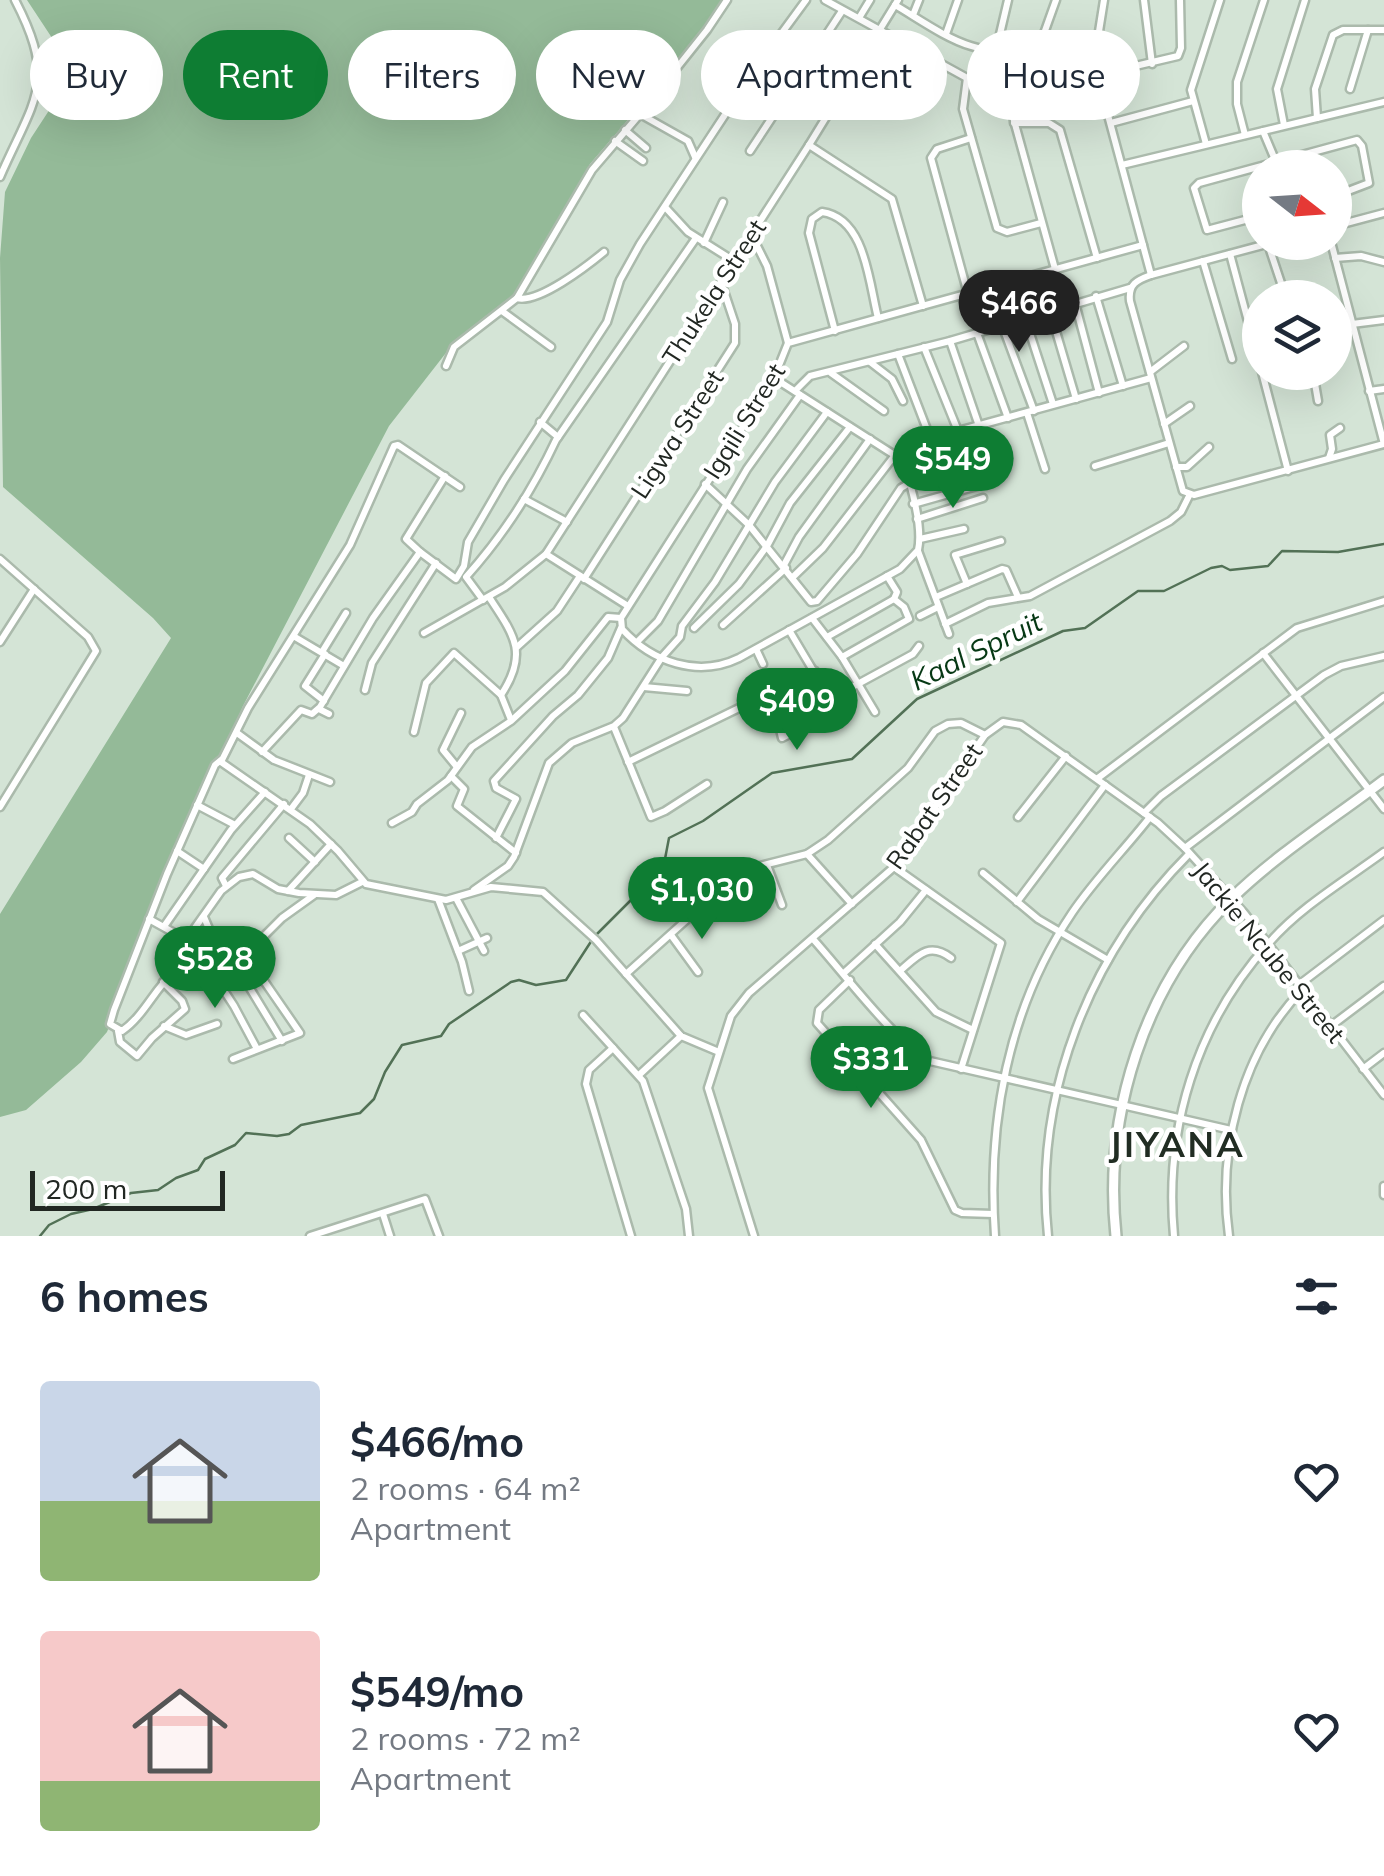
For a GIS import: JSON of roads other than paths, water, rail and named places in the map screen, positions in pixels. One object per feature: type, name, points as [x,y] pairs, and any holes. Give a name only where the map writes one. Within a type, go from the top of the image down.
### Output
[{"type":"street","points":[[0,176],[38,90],[37,48],[15,0]]},
{"type":"street","points":[[681,63],[727,0]]},
{"type":"street","points":[[445,476],[406,539],[456,578],[462,571],[471,537],[540,422],[607,322],[622,276],[695,158],[806,0]]},
{"type":"street","points":[[825,0],[967,78],[963,103],[998,230],[1006,232],[1041,223]]},
{"type":"street","points":[[859,18],[870,0]]},
{"type":"street","points":[[912,15],[919,0]]},
{"type":"street","points":[[947,31],[958,0]]},
{"type":"street","points":[[1001,30],[1008,0]]},
{"type":"street","points":[[1045,30],[1056,0]]},
{"type":"street","points":[[1100,30],[1104,0]]},
{"type":"street","points":[[1144,0],[1152,64]]},
{"type":"street","points":[[1140,67],[1173,59],[1180,52],[1180,0]]},
{"type":"street","points":[[1206,144],[1192,102],[1193,83],[1220,0]]},
{"type":"street","points":[[1244,135],[1237,82],[1264,0]]},
{"type":"street","points":[[1284,126],[1277,89],[1305,0]]},
{"type":"street","points":[[896,3],[939,30]]},
{"type":"street","name":"Thukela Street","points":[[424,634],[486,599],[546,554],[896,3]]},
{"type":"street","points":[[750,152],[842,12]]},
{"type":"street","points":[[1317,118],[1315,89],[1333,35],[1343,30],[1384,30]]},
{"type":"street","points":[[1350,88],[1368,30]]},
{"type":"street","points":[[1111,123],[1192,102]]},
{"type":"street","points":[[1122,165],[1384,102]]},
{"type":"street","points":[[446,366],[454,347],[517,298],[580,189],[634,120]]},
{"type":"street","points":[[651,120],[688,141],[695,158]]},
{"type":"street","points":[[1014,120],[1055,270]]},
{"type":"street","points":[[1110,120],[1152,275]]},
{"type":"street","points":[[1014,123],[1050,124],[1060,130],[1097,258]]},
{"type":"street","points":[[625,130],[646,148]]},
{"type":"street","points":[[1263,131],[1272,150]]},
{"type":"street","points":[[968,294],[932,158],[937,148],[971,138]]},
{"type":"street","points":[[616,141],[643,161]]},
{"type":"street","points":[[1321,150],[1360,141],[1369,183],[1352,190]]},
{"type":"street","points":[[809,145],[892,199],[923,306]]},
{"type":"street","points":[[1242,173],[1199,183],[1194,188],[1207,230],[1242,221]]},
{"type":"street","points":[[704,243],[722,202]]},
{"type":"street","points":[[664,207],[696,238],[734,261]]},
{"type":"street","points":[[836,331],[808,233],[812,219],[822,212],[839,218],[856,236],[878,318]]},
{"type":"street","points":[[1352,221],[1384,213]]},
{"type":"street","points":[[751,234],[768,266],[788,343]]},
{"type":"street","points":[[501,695],[515,669],[517,647],[510,629],[466,577],[524,499],[558,437],[696,238]]},
{"type":"street","name":"Igqili Street","points":[[496,838],[516,799],[496,788],[494,781],[553,716],[578,695],[608,658],[628,606],[774,378],[788,343],[1143,245]]},
{"type":"street","points":[[637,642],[658,621],[753,460],[810,376],[977,334],[1131,286],[1152,275],[1242,251]]},
{"type":"street","points":[[517,298],[524,300],[540,294],[604,252]]},
{"type":"street","points":[[1230,254],[1242,299]]},
{"type":"street","points":[[1352,257],[1384,262]]},
{"type":"street","points":[[1204,262],[1232,359]]},
{"type":"street","name":"Ligwa Street","points":[[517,647],[557,611],[582,577],[735,343],[735,324],[721,282]]},
{"type":"street","points":[[945,624],[988,604],[1030,596],[1181,512],[1187,494],[1130,301],[1131,286]]},
{"type":"street","points":[[1096,296],[1123,386]]},
{"type":"street","points":[[1074,303],[1100,393]]},
{"type":"street","points":[[1050,311],[1076,400]]},
{"type":"street","points":[[502,312],[551,347]]},
{"type":"street","points":[[1026,318],[1053,404]]},
{"type":"street","points":[[1187,494],[1384,444],[1352,324],[1384,320]]},
{"type":"street","points":[[1002,325],[1045,470]]},
{"type":"street","points":[[977,334],[1008,418]]},
{"type":"street","points":[[950,341],[979,426]]},
{"type":"street","points":[[794,576],[823,548],[896,455],[930,440],[1123,386],[1150,375],[1184,346]]},
{"type":"street","points":[[924,347],[958,432]]},
{"type":"street","points":[[898,354],[930,440]]},
{"type":"street","points":[[870,362],[892,379],[903,401]]},
{"type":"street","points":[[830,372],[884,410]]},
{"type":"street","points":[[392,823],[412,812],[452,776],[478,742],[511,720],[571,665],[608,617],[621,622],[637,642],[662,657],[684,667],[707,668],[730,662],[906,565],[918,550],[920,539],[904,466],[896,455],[774,378]]},
{"type":"street","points":[[1369,390],[1384,389]]},
{"type":"street","points":[[1267,390],[1288,471]]},
{"type":"street","points":[[1316,390],[1318,401]]},
{"type":"street","points":[[1164,424],[1190,406]]},
{"type":"street","points":[[474,891],[508,866],[549,763],[572,743],[614,726],[623,718],[662,657],[680,637],[682,626],[715,582],[775,482],[826,412]]},
{"type":"street","points":[[540,422],[558,437]]},
{"type":"street","points":[[694,628],[731,594],[767,546],[790,503],[850,427]]},
{"type":"street","points":[[1329,458],[1330,435],[1340,428]]},
{"type":"street","points":[[723,625],[785,566],[808,524],[870,439]]},
{"type":"street","points":[[1094,466],[1169,443]]},
{"type":"street","points":[[163,982],[186,1007],[137,1056],[118,1040],[118,1031],[110,1022],[177,851],[215,765],[350,545],[394,446],[460,487]]},
{"type":"street","points":[[1176,467],[1187,467],[1209,447]]},
{"type":"street","points":[[705,484],[749,525],[794,576],[808,600],[817,601],[908,481],[980,462]]},
{"type":"street","points":[[914,504],[984,484]]},
{"type":"street","points":[[917,519],[983,498]]},
{"type":"street","points":[[524,499],[567,522]]},
{"type":"street","points":[[920,539],[964,529]]},
{"type":"street","points":[[966,584],[955,554],[1001,541]]},
{"type":"street","points":[[918,550],[949,634]]},
{"type":"street","points":[[262,752],[300,710],[312,714],[319,709],[373,618],[420,552]]},
{"type":"street","points":[[546,554],[628,606]]},
{"type":"street","points":[[0,559],[88,637],[96,651],[0,806]]},
{"type":"street","points":[[365,690],[372,663],[436,563]]},
{"type":"street","points":[[936,597],[1006,570],[1018,597]]},
{"type":"street","points":[[826,636],[894,599],[897,594],[888,576]]},
{"type":"street","points":[[0,642],[34,589]]},
{"type":"street","points":[[842,657],[908,620],[904,607],[894,599]]},
{"type":"street","points":[[1098,778],[1305,623],[1384,601]]},
{"type":"street","points":[[920,616],[938,607]]},
{"type":"street","points":[[324,700],[305,686],[346,613]]},
{"type":"street","points":[[812,618],[842,657],[875,712]]},
{"type":"street","points":[[777,690],[777,716],[784,738],[834,712],[836,707],[789,630]]},
{"type":"street","points":[[295,637],[344,666]]},
{"type":"street","points":[[832,698],[913,654],[919,646]]},
{"type":"street","points":[[756,648],[763,664]]},
{"type":"street","points":[[414,732],[426,683],[454,653],[501,695],[511,720]]},
{"type":"street","points":[[1263,653],[1384,809]]},
{"type":"street","points":[[995,1236],[993,1150],[1002,1078],[1032,991],[1076,906],[1161,796],[1341,666],[1384,656]]},
{"type":"street","points":[[628,762],[815,671]]},
{"type":"street","points":[[644,686],[688,691]]},
{"type":"street","points":[[1048,1236],[1047,1160],[1057,1092],[1078,1021],[1108,960],[1140,910],[1187,851],[1384,697]]},
{"type":"street","points":[[319,709],[328,714]]},
{"type":"street","points":[[457,768],[443,750],[461,713]]},
{"type":"street","name":"Jackie Ncube Street","points":[[998,723],[1016,722],[1098,778],[1187,851],[1268,944],[1384,1095]]},
{"type":"street","points":[[626,974],[734,878],[748,869],[808,854],[828,840],[902,774],[935,731],[961,723],[985,735]]},
{"type":"street","name":"Rabat Street","points":[[754,1236],[708,1093],[738,1004],[894,867],[985,735],[998,723]]},
{"type":"street","points":[[614,726],[652,818],[707,784]]},
{"type":"street","points":[[236,733],[262,752],[330,782]]},
{"type":"street","points":[[1018,817],[1066,756]]},
{"type":"street","points":[[221,760],[332,844],[362,882],[438,899],[503,887],[543,892],[596,940],[681,1036],[719,1052]]},
{"type":"street","points":[[226,886],[222,878],[303,793],[310,775]]},
{"type":"street","points":[[452,776],[464,789],[457,806],[516,852]]},
{"type":"street","points":[[1116,1236],[1114,1156],[1122,1106],[1135,1057],[1160,1000],[1198,938],[1231,899],[1384,780]]},
{"type":"street","points":[[1017,902],[1105,785]]},
{"type":"street","points":[[164,925],[235,825],[266,792]]},
{"type":"street","points":[[198,804],[235,825]]},
{"type":"street","points":[[288,838],[315,862]]},
{"type":"street","points":[[288,891],[332,844]]},
{"type":"street","points":[[177,851],[204,869]]},
{"type":"street","points":[[1174,1236],[1172,1176],[1179,1118],[1207,1036],[1268,944],[1384,852]]},
{"type":"street","points":[[808,854],[852,904]]},
{"type":"street","points":[[766,864],[782,905]]},
{"type":"street","points":[[894,867],[1002,943],[961,1070]]},
{"type":"street","points":[[176,969],[174,958],[226,886],[239,877],[253,874],[278,890],[314,894],[338,894],[362,882]]},
{"type":"street","points":[[983,874],[1017,902],[1108,960]]},
{"type":"street","points":[[926,890],[818,1010],[817,1023],[916,1134],[955,1210],[993,1214]]},
{"type":"street","points":[[118,1031],[134,1022],[176,969],[261,941],[282,918],[314,894]]},
{"type":"street","points":[[456,898],[483,940],[484,951]]},
{"type":"street","points":[[438,899],[469,991]]},
{"type":"street","points":[[204,917],[220,955]]},
{"type":"street","points":[[150,919],[188,940]]},
{"type":"street","points":[[1230,1236],[1226,1190],[1232,1130],[1256,1058],[1302,987],[1384,920]]},
{"type":"street","points":[[671,935],[698,972]]},
{"type":"street","points":[[813,939],[914,1051],[930,1061],[1232,1130]]},
{"type":"street","points":[[458,951],[483,940]]},
{"type":"street","points":[[876,944],[942,1017],[972,1030]]},
{"type":"street","points":[[233,1059],[300,1032],[242,948]]},
{"type":"street","points":[[900,971],[928,949],[951,958]]},
{"type":"street","points":[[204,960],[256,1049]]},
{"type":"street","points":[[214,979],[236,966],[282,1041]]},
{"type":"street","points":[[1330,1026],[1384,986]]},
{"type":"street","points":[[583,1014],[640,1075],[686,1208],[689,1236]]},
{"type":"street","points":[[164,1026],[186,1035],[217,1024]]},
{"type":"street","points":[[640,1075],[681,1036]]},
{"type":"street","points":[[614,1048],[589,1070],[586,1084],[631,1236]]},
{"type":"street","points":[[1363,1069],[1384,1053]]},
{"type":"street","points":[[1384,1186],[1384,1196]]},
{"type":"street","points":[[310,1236],[425,1199],[440,1236]]},
{"type":"street","points":[[383,1214],[390,1236]]},
{"type":"street","points":[[338,1227],[340,1236]]},
{"type":"waterway","name":"Kaal Spruit","points":[[596,935],[658,873],[664,864],[669,838],[703,821],[772,773],[852,759],[917,699],[1063,631],[1085,628],[1138,591],[1164,591],[1211,568],[1268,566],[1282,551],[1338,552],[1384,544]]},
{"type":"waterway","name":"Kaal Spruit","points":[[40,1236],[49,1225],[71,1214],[131,1193],[158,1190],[198,1170],[205,1159],[235,1145],[246,1133],[289,1134],[301,1125],[360,1113],[374,1099],[402,1045],[441,1036],[449,1024],[511,982],[536,985],[566,980],[592,940]]},
{"type":"district","name":"JIYANA","points":[[1177,1145]]}]
